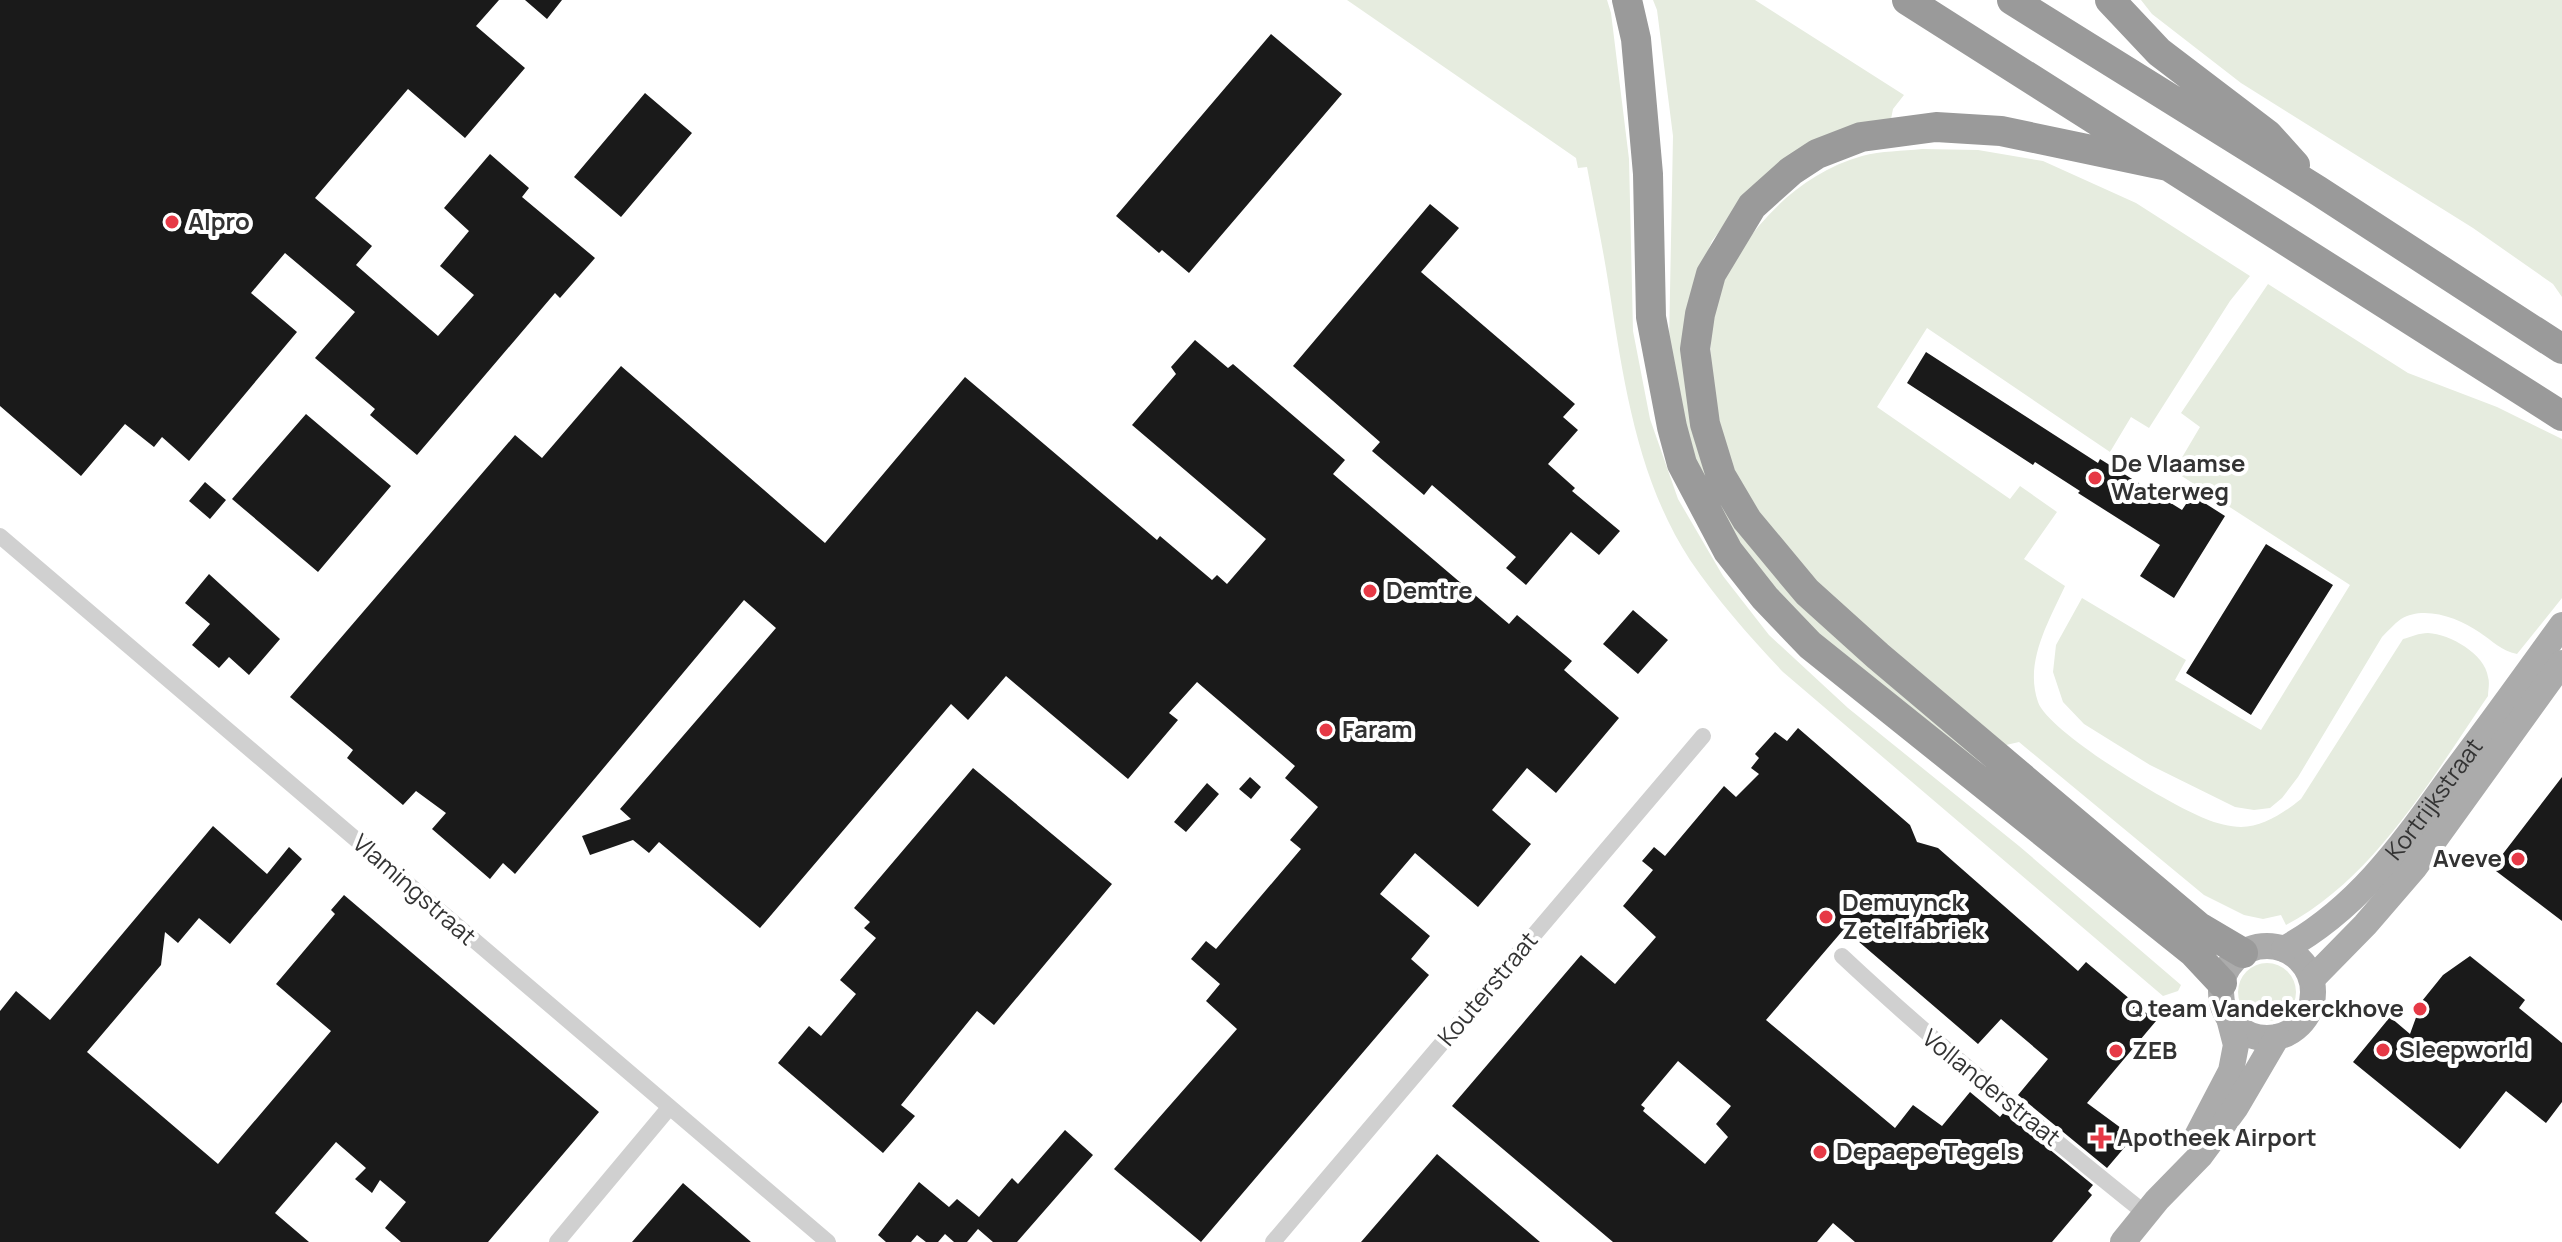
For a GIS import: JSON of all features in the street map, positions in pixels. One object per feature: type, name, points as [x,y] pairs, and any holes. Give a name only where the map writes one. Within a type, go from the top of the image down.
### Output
[{"type":"highway","points":[[1627,0],[1636,39],[1648,174],[1651,317],[1682,464],[1728,551],[1765,598],[1810,645],[2193,952],[2222,983]]},
{"type":"highway","points":[[1907,0],[2562,416]]},
{"type":"highway","points":[[2012,0],[2317,190],[2562,349]]},
{"type":"highway","points":[[2110,0],[2159,52],[2268,135],[2317,190]]},
{"type":"highway","points":[[2168,166],[2001,131],[1936,127],[1861,137],[1817,154],[1791,171],[1752,206],[1711,274],[1700,314],[1695,349],[1705,424],[1721,476],[1747,520],[1807,592],[1878,656],[2199,927],[2243,953]]},
{"type":"main road","name":"Kortrijkstraat","points":[[2284,949],[2323,926],[2375,877],[2562,625]]},
{"type":"main road","name":"Kortrijkstraat","points":[[2312,979],[2365,925],[2415,867],[2562,663]]},
{"type":"main road","points":[[2152,1207],[2191,1147],[2231,1071],[2236,1045],[2222,1001],[2222,983],[2230,966],[2243,953],[2263,947],[2284,949],[2301,960],[2312,979],[2314,999],[2308,1015],[2295,1029],[2277,1037],[2259,1038],[2242,1031],[2229,1018]]},
{"type":"main road","points":[[2123,1242],[2200,1156],[2233,1112],[2277,1037]]},
{"type":"street","name":"Vlamingstraat","points":[[0,536],[828,1242]]},
{"type":"street","name":"Kouterstraat","points":[[1273,1242],[1703,736]]},
{"type":"street","name":"Vollanderstraat","points":[[1842,956],[1963,1066],[2152,1207]]},
{"type":"street","points":[[557,1242],[669,1108]]},
{"type":"shaded area","points":[[1347,0],[1607,0],[1629,159],[1633,331],[1650,419],[1678,499],[1723,576],[1769,635],[1848,708],[2019,846],[2181,985],[2178,991],[2163,996],[1783,672],[1735,618],[1690,560],[1672,528],[1644,461],[1626,390],[1587,167],[1578,168],[1576,158]]},
{"type":"shaded area","points":[[1653,0],[1755,0],[1904,95],[1893,109],[1891,119],[1757,182],[1712,241],[1693,287],[1711,478],[1982,756],[1973,765],[1816,634],[1765,578],[1732,533],[1702,482],[1684,431],[1669,344],[1673,136],[1657,10]]},
{"type":"shaded area","points":[[2141,0],[2562,0],[2562,297],[2553,284],[2473,228],[2241,83],[2152,14]]},
{"type":"shaded area","points":[[1922,149],[1978,150],[2043,161],[2136,203],[2250,276],[2230,301],[2149,428],[2131,417],[2110,452],[1927,328],[1877,407],[2010,499],[2020,486],[2057,512],[2024,559],[2065,586],[2040,642],[2034,672],[2038,702],[2064,732],[2113,767],[2189,812],[2223,824],[2249,826],[2273,818],[2301,799],[2403,639],[2428,633],[2446,637],[2473,653],[2485,669],[2489,682],[2488,696],[2399,823],[2347,881],[2318,905],[2286,925],[2281,915],[2263,919],[2244,915],[2204,895],[2019,742],[2006,745],[1828,595],[1769,532],[1739,483],[1720,429],[1710,357],[1715,308],[1732,263],[1765,219],[1808,181],[1869,154]]},
{"type":"shaded area","points":[[2268,284],[2408,373],[2497,407],[2562,439],[2562,598],[2517,654],[2452,618],[2420,613],[2401,619],[2382,637],[2298,777],[2282,798],[2270,808],[2254,810],[2235,807],[2150,765],[2084,724],[2063,702],[2053,672],[2056,645],[2082,598],[2186,660],[2175,680],[2261,730],[2350,585],[2174,471],[2200,427],[2181,413]]},
{"type":"shaded area","points":[[2267,963],[2287,972],[2296,992],[2287,1012],[2267,1021],[2247,1012],[2238,992],[2247,972]]},
{"type":"building","name":"Alpro","points":[[0,0],[499,0],[476,26],[525,68],[465,138],[408,89],[315,198],[372,246],[356,265],[438,336],[474,295],[440,266],[469,231],[444,208],[490,154],[529,188],[522,197],[595,258],[560,298],[555,293],[417,455],[370,415],[375,409],[315,358],[355,312],[285,253],[251,293],[297,332],[189,461],[162,437],[154,447],[125,424],[81,476],[0,406]]},
{"type":"building","points":[[525,0],[562,0],[547,19]]},
{"type":"building","points":[[1271,34],[1342,94],[1189,273],[1162,250],[1159,253],[1116,216]]},
{"type":"building","points":[[645,93],[692,133],[621,217],[574,177]]},
{"type":"building","points":[[1430,204],[1459,228],[1421,272],[1575,404],[1563,417],[1578,430],[1548,464],[1575,488],[1572,491],[1620,531],[1599,555],[1571,532],[1526,585],[1506,568],[1516,557],[1432,485],[1424,495],[1372,451],[1380,442],[1293,366]]},
{"type":"building","points":[[1195,340],[1228,368],[1233,364],[1345,460],[1333,474],[1509,624],[1517,615],[1572,661],[1564,670],[1619,718],[1556,793],[1527,768],[1492,810],[1531,844],[1478,907],[1415,853],[1380,894],[1430,936],[1411,959],[1429,975],[1201,1242],[1114,1169],[1237,1029],[1206,1001],[1220,984],[1191,959],[1206,941],[1216,949],[1301,849],[1290,840],[1318,807],[1285,778],[1295,766],[1197,682],[1169,713],[1178,720],[1128,779],[1006,676],[968,720],[951,704],[760,928],[659,842],[649,853],[633,840],[590,855],[582,836],[631,819],[620,809],[776,628],[744,600],[515,874],[503,863],[490,879],[432,829],[446,813],[416,791],[403,805],[347,758],[353,750],[290,697],[515,435],[542,458],[621,366],[825,543],[965,377],[1157,540],[1160,536],[1212,580],[1217,575],[1227,584],[1266,539],[1132,425],[1176,374],[1171,367]]},
{"type":"building","name":"De Vlaamse Waterweg","points":[[1926,352],[2098,463],[2100,459],[2182,510],[2192,495],[2225,516],[2174,598],[2140,576],[2160,545],[2035,462],[2033,465],[1907,383]]},
{"type":"building","points":[[306,414],[391,486],[318,572],[232,499]]},
{"type":"building","points":[[205,482],[226,500],[210,519],[189,501]]},
{"type":"building","points":[[2266,544],[2333,585],[2251,715],[2186,673]]},
{"type":"building","points":[[209,574],[280,639],[249,675],[229,657],[219,668],[192,645],[210,624],[185,603]]},
{"type":"building","points":[[1633,610],[1668,640],[1638,674],[1603,644]]},
{"type":"building","points":[[1798,728],[1910,825],[1917,842],[1938,848],[2078,971],[2086,962],[2156,1021],[2087,1103],[2121,1128],[2117,1132],[2130,1141],[2107,1168],[2018,1095],[2048,1059],[2001,1019],[1978,1044],[1844,929],[1766,1020],[1895,1128],[1913,1105],[1942,1126],[1970,1092],[2000,1117],[2004,1112],[2093,1185],[2088,1191],[2092,1195],[2052,1242],[1855,1242],[1833,1223],[1817,1242],[1613,1242],[1452,1106],[1581,955],[1615,984],[1656,937],[1623,906],[1653,870],[1642,861],[1654,847],[1665,856],[1724,786],[1736,797],[1759,774],[1751,768],[1759,758],[1755,754],[1775,732],[1787,741]],"holes":[[[1678,1061],[1731,1106],[1716,1124],[1728,1137],[1705,1164],[1643,1111],[1645,1108],[1641,1105]]]},
{"type":"building","points":[[973,768],[1112,884],[994,1025],[977,1011],[901,1105],[915,1116],[883,1153],[778,1063],[809,1026],[821,1036],[856,994],[840,980],[876,938],[864,928],[870,922],[854,908]]},
{"type":"building","points":[[1250,777],[1261,787],[1251,799],[1239,789]]},
{"type":"building","points":[[2562,777],[2562,921],[2492,868]]},
{"type":"building","points":[[1207,783],[1219,794],[1186,832],[1174,822]]},
{"type":"building","points":[[213,826],[267,874],[289,847],[302,859],[230,944],[199,918],[178,943],[165,932],[161,965],[87,1052],[218,1164],[331,1031],[276,984],[335,914],[331,910],[344,895],[599,1112],[488,1242],[401,1242],[385,1228],[406,1202],[380,1180],[372,1193],[355,1179],[366,1168],[336,1142],[275,1213],[309,1242],[0,1242],[0,1011],[16,991],[50,1020]]},
{"type":"building","points":[[2470,956],[2525,1000],[2519,1008],[2562,1043],[2562,1102],[2546,1123],[2506,1091],[2460,1149],[2353,1062],[2390,1017],[2410,1034],[2422,1001],[2443,975]]},
{"type":"building","points":[[1065,1130],[1093,1155],[1017,1242],[993,1242],[978,1229],[967,1242],[954,1242],[945,1234],[938,1242],[926,1242],[917,1235],[911,1242],[886,1242],[878,1235],[919,1182],[949,1207],[957,1199],[979,1217],[1012,1178],[1018,1184]]},
{"type":"building","points":[[1437,1154],[1540,1242],[1361,1242]]},
{"type":"building","points":[[683,1183],[751,1242],[632,1242]]},
{"type":"place","name":"Alpro","points":[[172,222]]},
{"type":"place","name":"De Vlaamse Waterweg","points":[[2095,478]]},
{"type":"place","name":"Demtre","points":[[1370,591]]},
{"type":"place","name":"Faram","points":[[1326,730]]},
{"type":"place","name":"Aveve","points":[[2518,859]]},
{"type":"place","name":"Demuynck Zetelfabriek","points":[[1826,917]]},
{"type":"place","name":"Q team Vandekerckhove","points":[[2420,1009]]},
{"type":"place","name":"Sleepworld","points":[[2383,1050]]},
{"type":"place","name":"ZEB","points":[[2116,1051]]},
{"type":"place","name":"Apotheek Airport","points":[[2101,1138]]},
{"type":"place","name":"Depaepe Tegels","points":[[1820,1152]]}]
